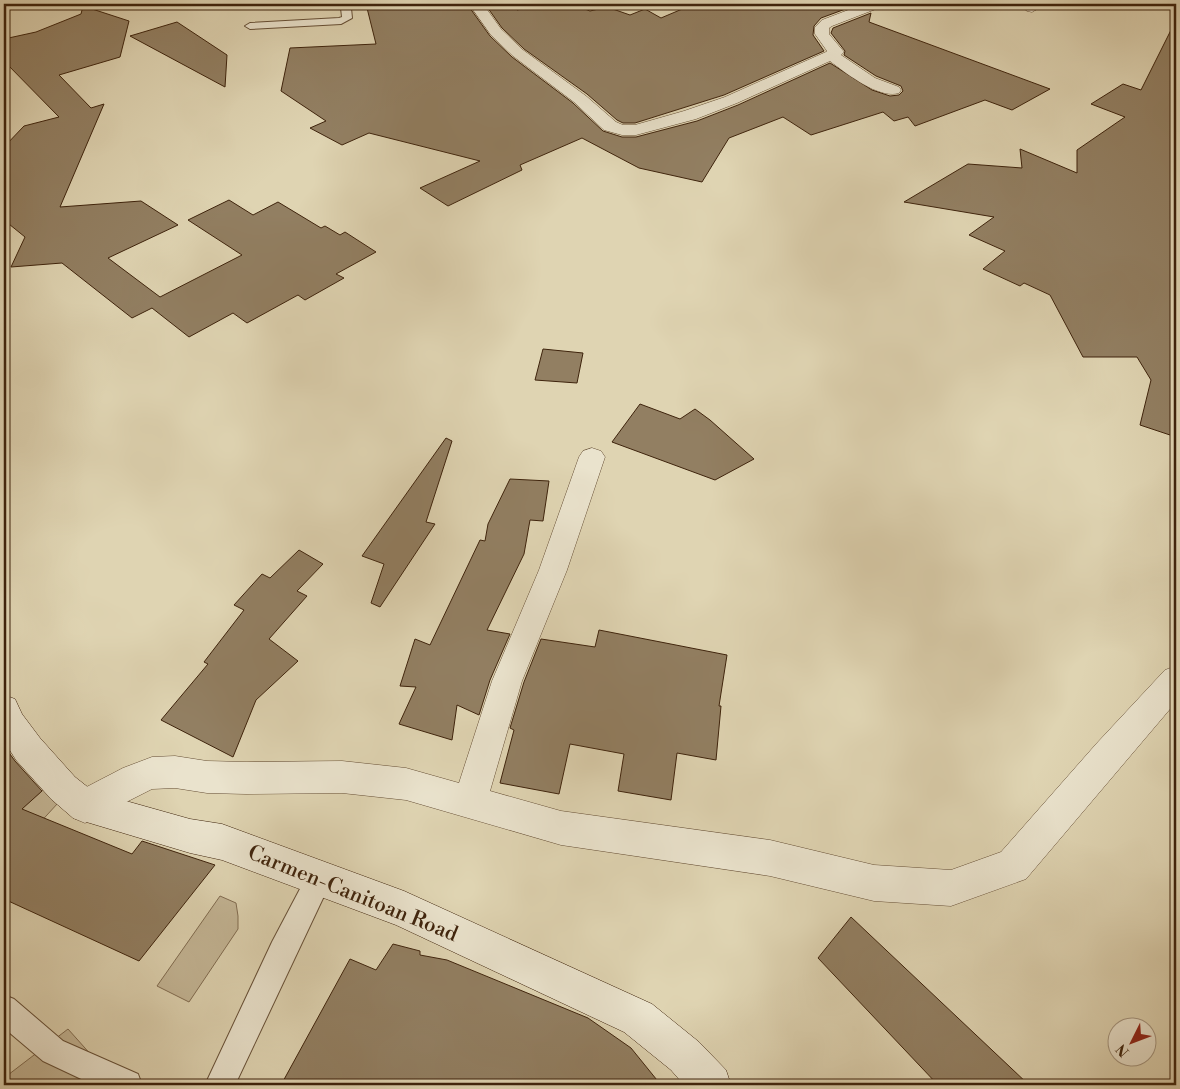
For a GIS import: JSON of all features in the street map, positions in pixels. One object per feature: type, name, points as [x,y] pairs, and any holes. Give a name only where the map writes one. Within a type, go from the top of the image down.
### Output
[{"type":"street","points":[[476,4],[496,32],[518,53],[580,99],[610,126],[622,130],[636,130],[690,115],[731,100],[832,56],[836,52],[835,49],[822,34],[822,27],[827,23],[876,4]]},
{"type":"street","points":[[832,56],[863,78],[893,90]]},
{"type":"street","points":[[470,803],[507,681],[553,570],[592,457]]},
{"type":"street","points":[[85,806],[135,779],[152,773],[175,772],[207,777],[342,777],[406,784],[562,828],[770,858],[874,883],[951,888],[1012,866],[1176,680]]},
{"type":"street","name":"Carmen-Canitoan Road","points":[[4,709],[11,724],[28,749],[63,788],[85,806],[190,836],[222,842],[404,909],[638,1018],[685,1056],[711,1085]]},
{"type":"lane","points":[[250,26],[341,21],[347,18],[346,8],[349,4]]},
{"type":"lane","points":[[220,1085],[282,952],[320,877]]},
{"type":"lane","points":[[4,1009],[53,1051],[127,1085]]},
{"type":"shaded area","points":[[52,782],[69,791],[25,839],[4,824]]},
{"type":"shaded area","points":[[220,896],[236,903],[238,929],[189,1002],[157,986]]},
{"type":"shaded area","points":[[68,1029],[118,1085],[4,1085],[4,1078]]},
{"type":"building","points":[[366,4],[467,4],[490,36],[512,57],[573,103],[603,131],[622,137],[636,137],[697,121],[738,105],[830,63],[872,90],[890,96],[899,95],[903,91],[901,86],[876,76],[844,55],[845,51],[831,33],[833,28],[871,13],[869,22],[1050,89],[1012,110],[985,100],[915,126],[908,117],[894,121],[883,112],[811,135],[783,117],[729,138],[702,182],[639,168],[582,138],[520,165],[522,170],[448,206],[420,188],[480,161],[369,133],[342,145],[310,128],[326,121],[281,91],[290,48],[376,44]]},
{"type":"building","points":[[485,4],[512,4],[517,10],[541,4],[572,4],[590,11],[607,7],[630,15],[645,9],[661,18],[694,4],[859,4],[821,18],[814,26],[813,35],[824,51],[724,95],[635,123],[623,123],[587,94],[524,49],[502,28]]},
{"type":"building","points":[[83,6],[129,21],[120,57],[59,75],[91,108],[104,104],[60,207],[141,201],[178,225],[108,258],[160,297],[242,255],[188,220],[229,200],[253,215],[278,202],[321,228],[325,226],[340,235],[345,232],[376,252],[336,274],[344,278],[305,300],[298,295],[247,323],[233,313],[189,337],[152,308],[132,318],[62,263],[11,267],[25,237],[4,220],[4,147],[24,126],[59,117],[4,61],[4,39],[36,32],[81,14]]},
{"type":"building","points":[[1176,20],[1176,437],[1140,425],[1151,380],[1137,357],[1083,357],[1050,295],[1024,283],[1020,286],[983,269],[1005,251],[969,235],[994,217],[904,202],[968,164],[1022,168],[1020,149],[1077,173],[1077,150],[1125,117],[1091,104],[1123,84],[1141,90]]},
{"type":"building","points":[[177,22],[227,55],[225,87],[130,36]]},
{"type":"building","points":[[543,349],[583,353],[577,383],[535,380]]},
{"type":"building","points":[[640,404],[680,419],[695,409],[754,459],[715,480],[612,442]]},
{"type":"building","points":[[446,438],[452,441],[426,522],[435,524],[380,607],[371,603],[384,564],[362,556]]},
{"type":"building","points":[[510,479],[549,481],[543,521],[530,520],[524,554],[487,630],[510,634],[490,680],[479,715],[457,705],[452,740],[399,724],[416,687],[400,686],[415,639],[430,645],[480,540],[485,541],[488,524]]},
{"type":"building","points":[[299,550],[323,564],[297,591],[307,596],[269,639],[298,661],[256,700],[233,757],[161,720],[208,664],[204,662],[244,610],[234,605],[262,574],[270,578]]},
{"type":"building","points":[[599,630],[727,655],[719,706],[721,706],[716,760],[677,753],[671,800],[618,791],[624,754],[570,744],[559,794],[500,783],[514,730],[510,728],[524,682],[541,639],[595,647]]},
{"type":"building","points":[[7,750],[42,791],[22,809],[132,854],[142,841],[215,865],[139,961],[4,899],[4,752]]},
{"type":"building","points":[[851,917],[1029,1085],[938,1085],[818,958]]},
{"type":"building","points":[[393,944],[420,951],[420,955],[447,960],[588,1018],[631,1048],[661,1085],[281,1085],[350,959],[376,970]]}]
